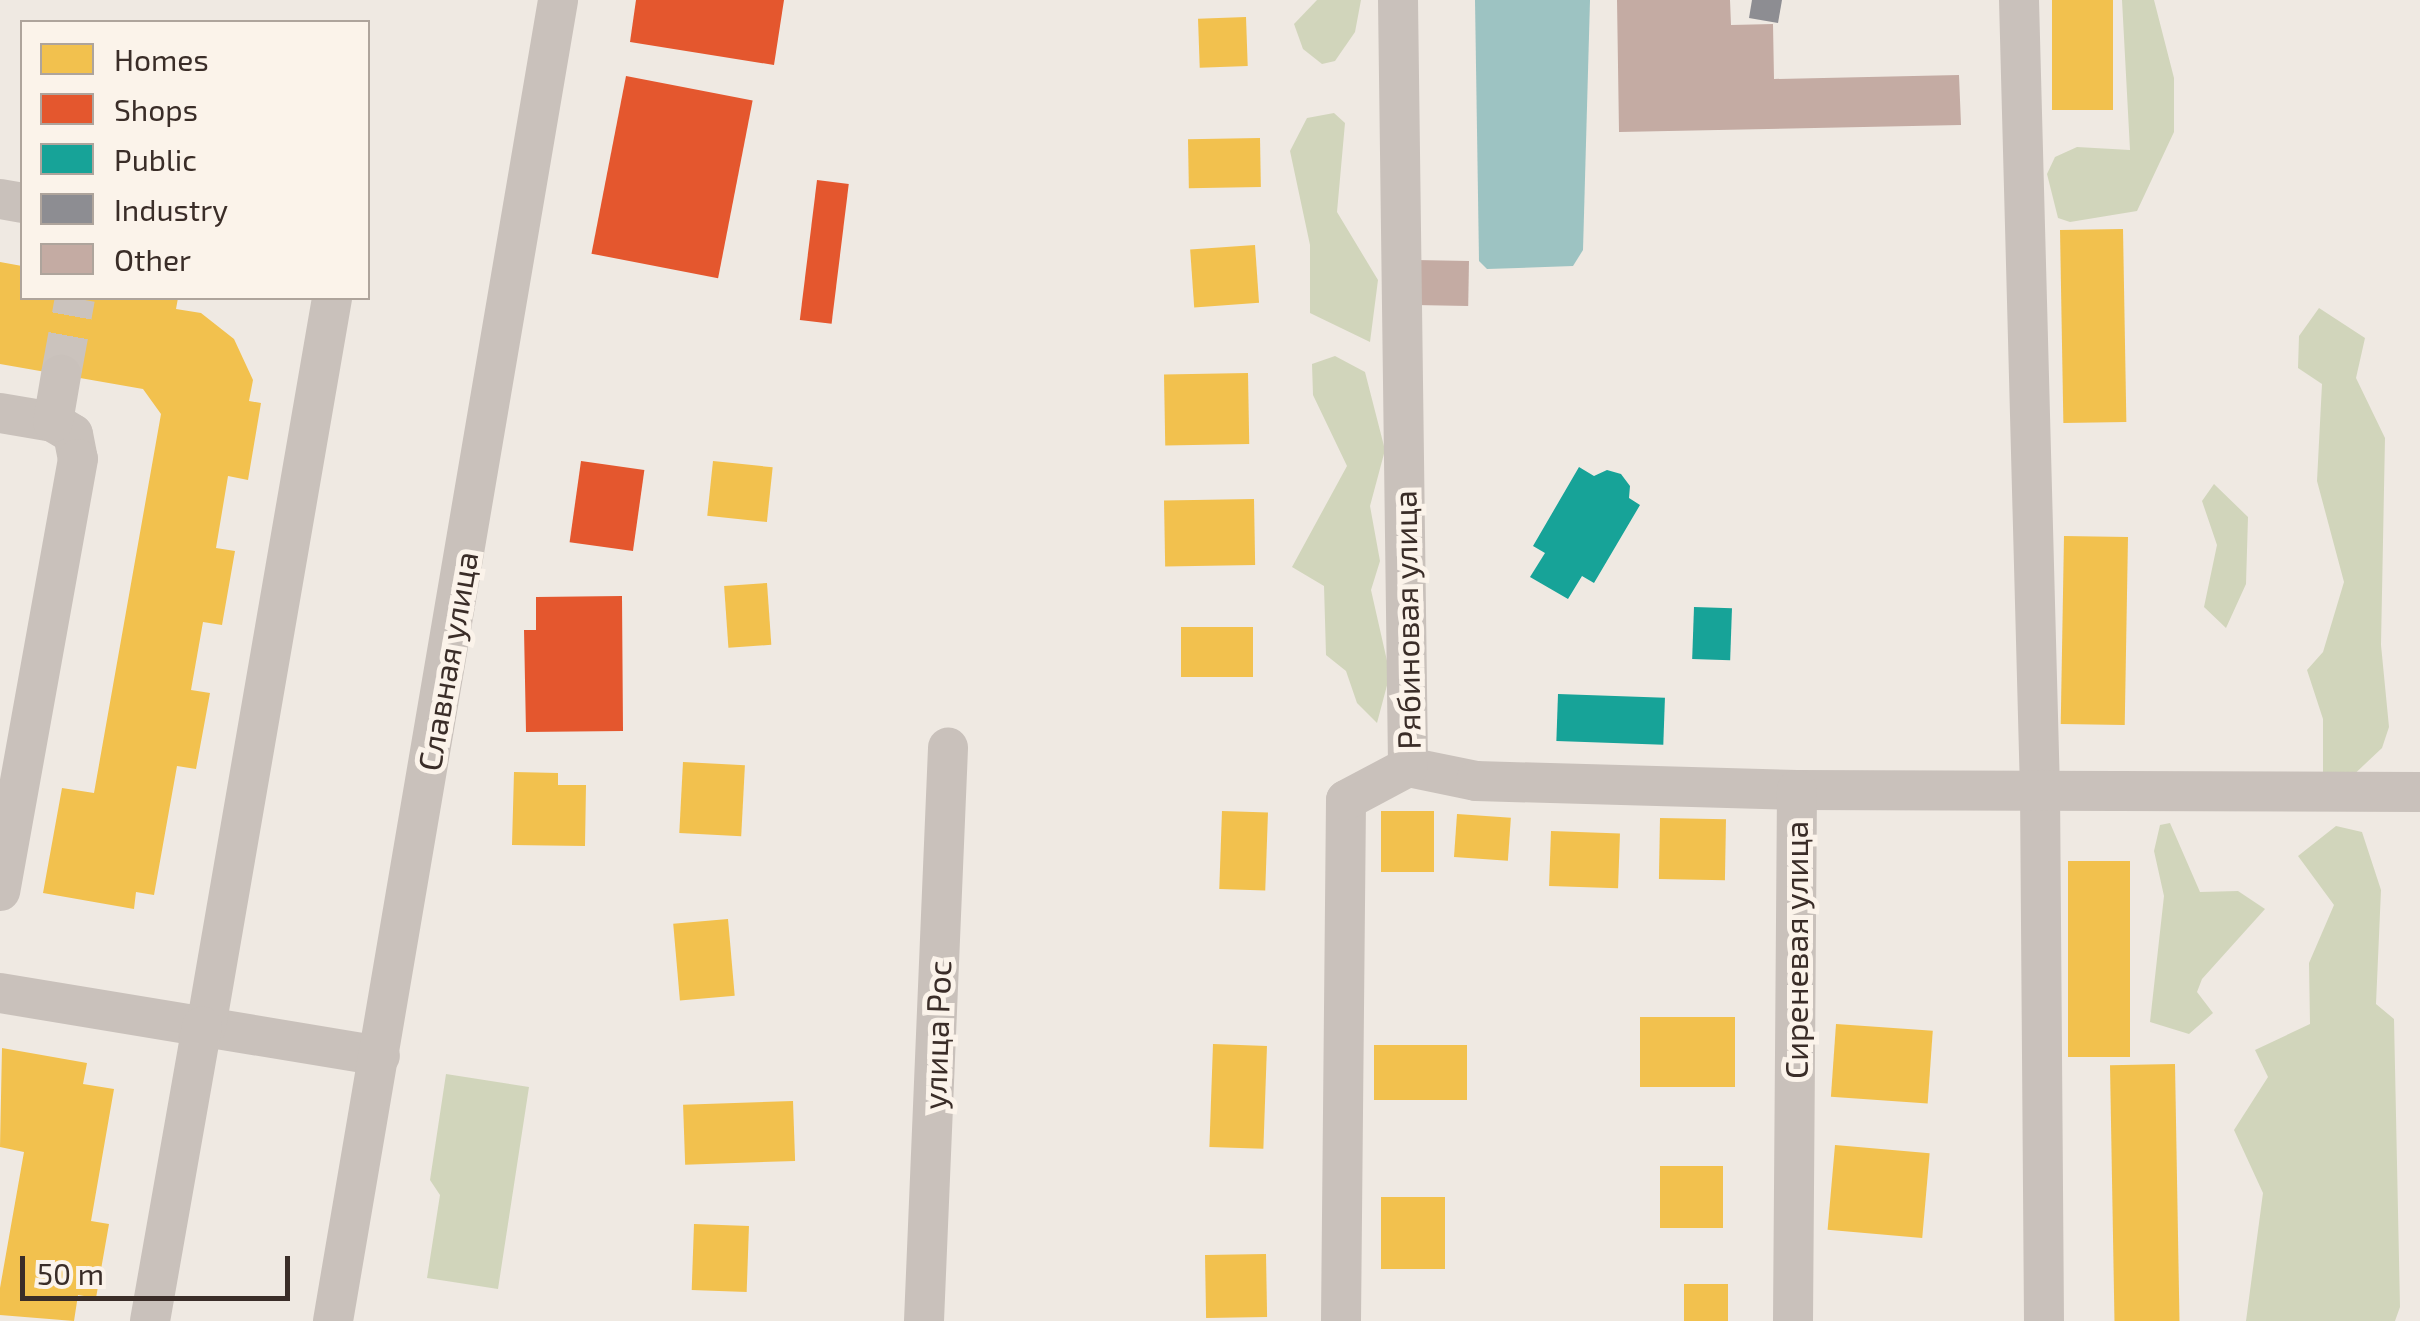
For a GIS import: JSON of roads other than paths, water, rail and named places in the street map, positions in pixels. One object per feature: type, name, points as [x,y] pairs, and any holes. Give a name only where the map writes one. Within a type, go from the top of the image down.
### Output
[{"type":"street","name":"Славная улица","points":[[333,1321],[558,0]]},
{"type":"street","name":"Рябиновая улица","points":[[1341,1321],[1346,800],[1408,768],[1398,0]]},
{"type":"street","points":[[2019,0],[2040,789],[2044,1321]]},
{"type":"street","points":[[150,1321],[332,300]]},
{"type":"street","points":[[53,422],[62,375]]},
{"type":"street","points":[[0,413],[53,422],[73,434],[78,458],[0,891]]},
{"type":"street","name":"улица Рос","points":[[924,1321],[948,748]]},
{"type":"street","name":"Сиреневая улица","points":[[1408,768],[1476,781],[1796,790],[1793,1321]]},
{"type":"street","points":[[1796,790],[2420,792]]},
{"type":"street","points":[[0,993],[380,1056]]},
{"type":"water","points":[[1475,0],[1590,0],[1583,250],[1573,266],[1487,269],[1479,261]]},
{"type":"tunnel","points":[[61,375],[75,300]]}]
